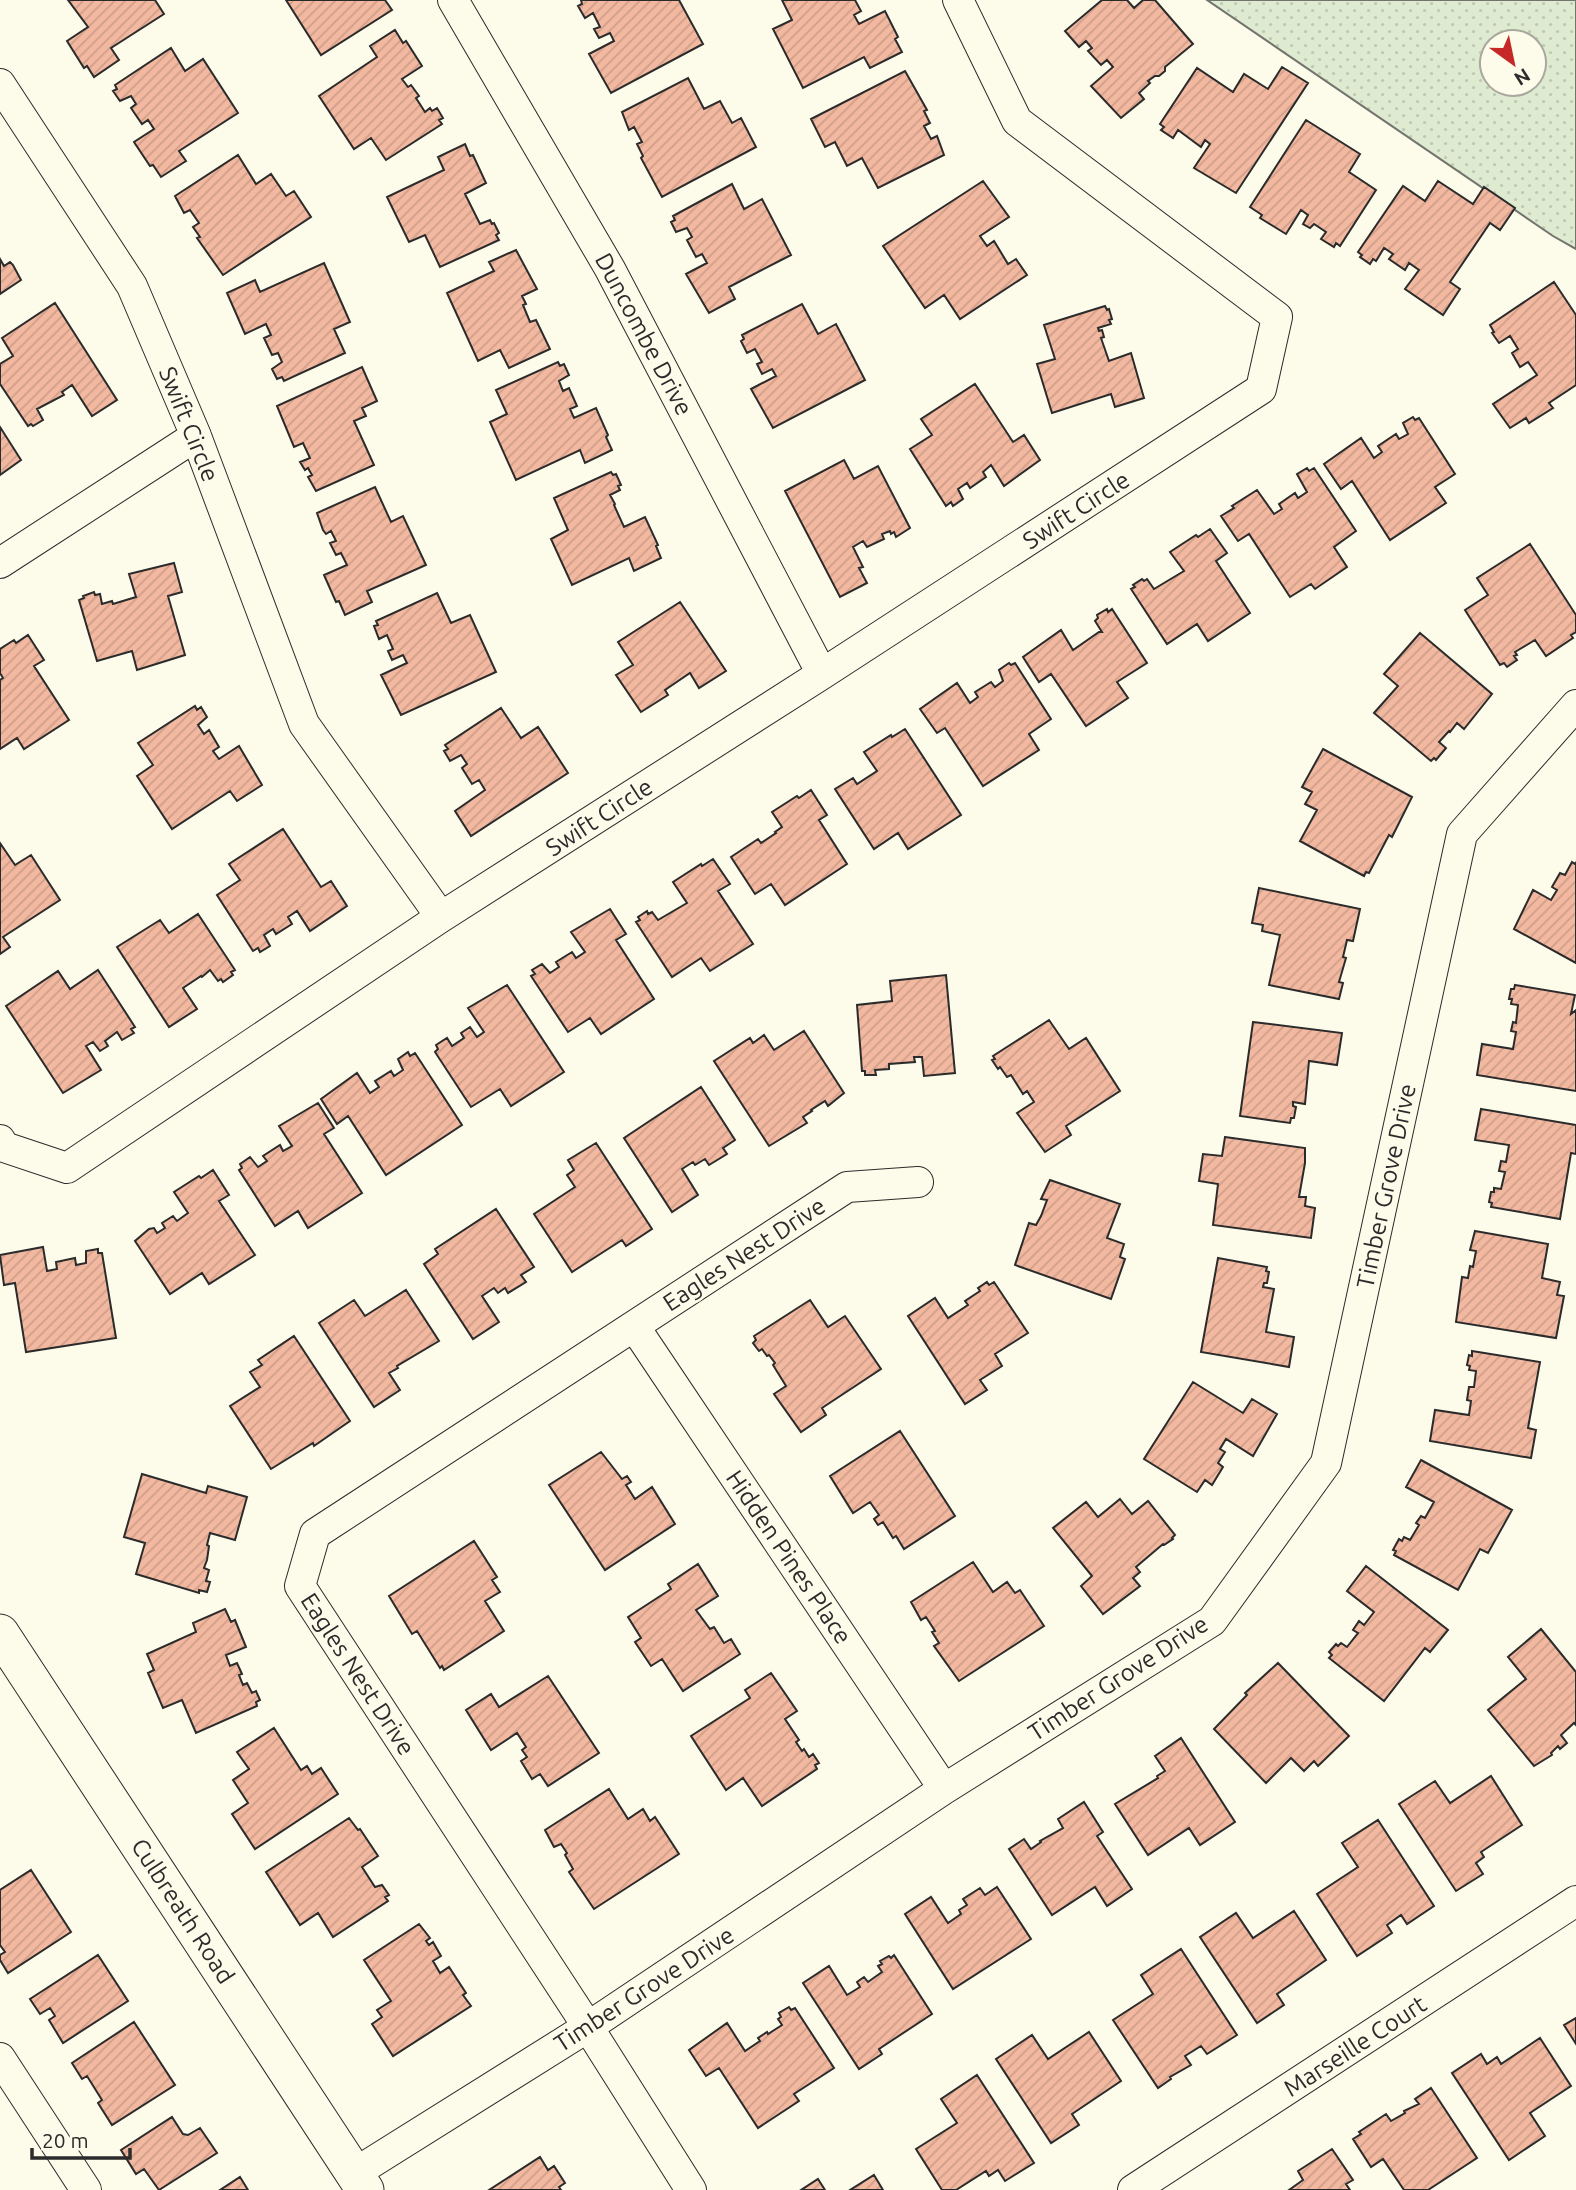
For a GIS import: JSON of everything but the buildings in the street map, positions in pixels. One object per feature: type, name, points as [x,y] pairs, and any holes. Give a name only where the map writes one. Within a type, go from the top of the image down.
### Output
[{"type":"street","name":"Duncombe Drive","points":[[453,0],[610,269],[822,674]]},
{"type":"street","name":"Swift Circle","points":[[0,1140],[4,1147],[67,1168],[441,918],[1261,389],[1276,317],[1017,121],[958,0]]},
{"type":"street","name":"Swift Circle","points":[[0,84],[132,286],[196,436],[304,724],[441,918]]},
{"type":"street","points":[[0,563],[196,436]]},
{"type":"street","name":"Timber Grove Drive","points":[[360,2182],[944,1789],[1212,1621],[1326,1462],[1462,834],[1576,705]]},
{"type":"street","name":"Eagles Nest Drive","points":[[691,2190],[588,2027],[300,1586],[315,1534],[847,1187],[918,1182]]},
{"type":"street","name":"Hidden Pines Place","points":[[634,1326],[944,1789]]},
{"type":"street","name":"Culbreath Road","points":[[0,1633],[360,2182]]},
{"type":"street","name":"Marseille Court","points":[[1133,2190],[1576,1901]]},
{"type":"street","points":[[0,2058],[86,2190]]},
{"type":"green space","points":[[1207,0],[1576,0],[1576,249],[1553,236]]}]
